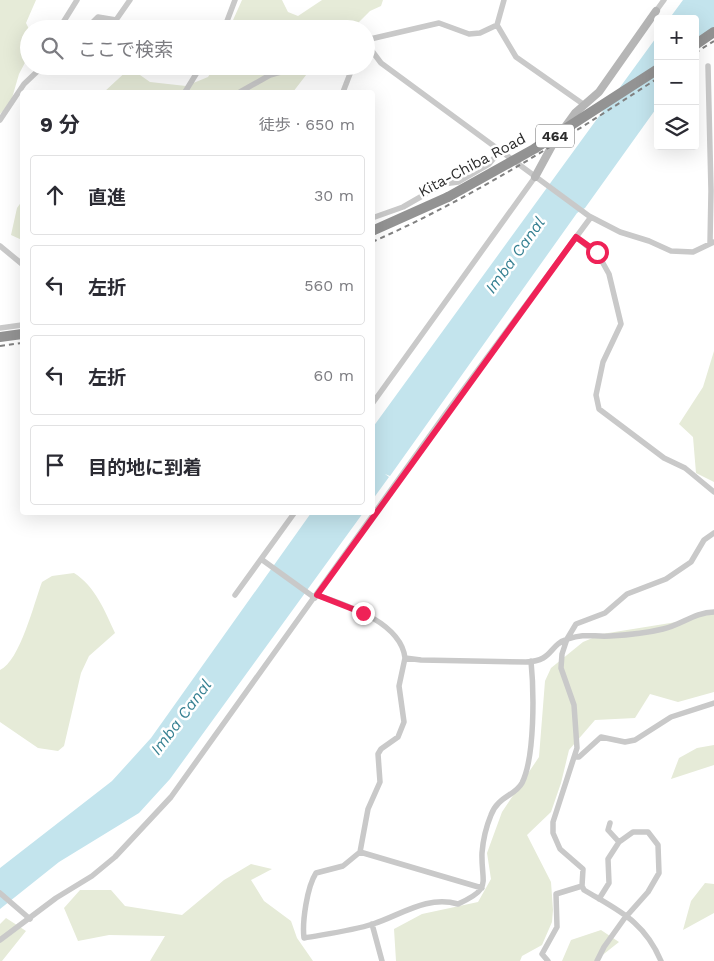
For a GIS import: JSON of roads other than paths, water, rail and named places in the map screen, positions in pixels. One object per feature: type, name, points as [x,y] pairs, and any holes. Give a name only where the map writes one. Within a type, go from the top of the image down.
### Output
[{"type":"highway","points":[[699,42],[714,32]]},
{"type":"highway","name":"Kita-Chiba Road","points":[[375,230],[448,197],[534,148],[654,72]]},
{"type":"highway","points":[[0,338],[20,334]]},
{"type":"street","points":[[65,20],[77,0]]},
{"type":"street","points":[[95,20],[98,17],[116,20],[130,0]]},
{"type":"street","points":[[227,20],[235,0]]},
{"type":"street","points":[[375,40],[439,23],[469,34],[480,33],[496,25],[504,0]]},
{"type":"street","points":[[375,400],[538,179],[554,142],[583,104],[599,92],[664,0]]},
{"type":"street","points":[[496,25],[516,57],[583,104]]},
{"type":"street","points":[[375,55],[381,63],[589,216],[620,232],[649,241],[671,251],[693,252],[712,243],[708,66]]},
{"type":"street","points":[[0,120],[24,84],[34,75]]},
{"type":"street","points":[[186,90],[195,75]]},
{"type":"street","points":[[244,90],[270,75]]},
{"type":"street","points":[[344,90],[350,75]]},
{"type":"street","points":[[375,217],[403,207],[442,184],[458,182],[489,164],[500,151]]},
{"type":"street","points":[[375,515],[576,237],[589,216]]},
{"type":"street","points":[[576,237],[600,256],[609,274],[620,324],[603,362],[596,395],[600,408],[664,458],[685,468],[714,492]]},
{"type":"street","points":[[0,246],[20,262]]},
{"type":"street","points":[[0,328],[20,325]]},
{"type":"street","points":[[235,596],[293,515]]},
{"type":"street","points":[[0,940],[56,898],[92,876],[115,857],[152,820],[188,774],[375,515]]},
{"type":"street","points":[[661,961],[649,937],[628,915],[584,890],[582,886],[583,869],[556,842],[553,822],[577,748],[574,704],[561,668],[562,654],[567,639],[576,624],[605,612],[627,594],[666,579],[691,562],[704,540],[714,533]]},
{"type":"street","points":[[261,559],[310,593],[348,606],[377,621],[395,636],[405,651],[399,686],[404,722],[398,737],[381,749],[378,754],[380,782],[368,809],[360,852],[343,866],[316,873],[312,879],[305,917],[304,938],[372,924],[422,904],[446,900],[458,904],[475,896],[482,888],[485,880],[482,854],[490,816],[501,800],[521,785],[531,750],[531,662]]},
{"type":"street","points":[[405,658],[531,662],[544,660],[560,642],[567,639],[591,634],[609,636],[664,629],[698,615],[714,612]]},
{"type":"street","points":[[575,757],[579,757],[601,737],[625,742],[634,740],[670,717],[714,703]]},
{"type":"street","points":[[610,823],[608,830],[619,842]]},
{"type":"street","points":[[597,961],[604,947],[648,892],[659,873],[658,845],[648,832],[633,832],[619,842],[608,859],[609,883],[600,899]]},
{"type":"street","points":[[360,852],[482,888]]},
{"type":"street","points":[[548,961],[542,954],[557,927],[556,894],[582,886]]},
{"type":"street","points":[[0,894],[30,919]]},
{"type":"street","points":[[372,924],[382,961]]},
{"type":"water","points":[[683,0],[714,0],[714,28],[699,49],[699,15],[672,15]]},
{"type":"water","name":"Imba Canal","points":[[654,41],[654,112],[585,208],[577,213],[390,476],[385,474],[389,477],[375,496],[375,424]]},
{"type":"water","name":"Imba Canal","points":[[310,515],[362,515],[170,779],[139,813],[59,862],[0,909],[0,868],[112,781],[151,738]]},
{"type":"railway","points":[[699,50],[714,41]]},
{"type":"railway","points":[[375,241],[447,206],[519,166],[654,81]]},
{"type":"railway","points":[[0,346],[20,343]]}]
